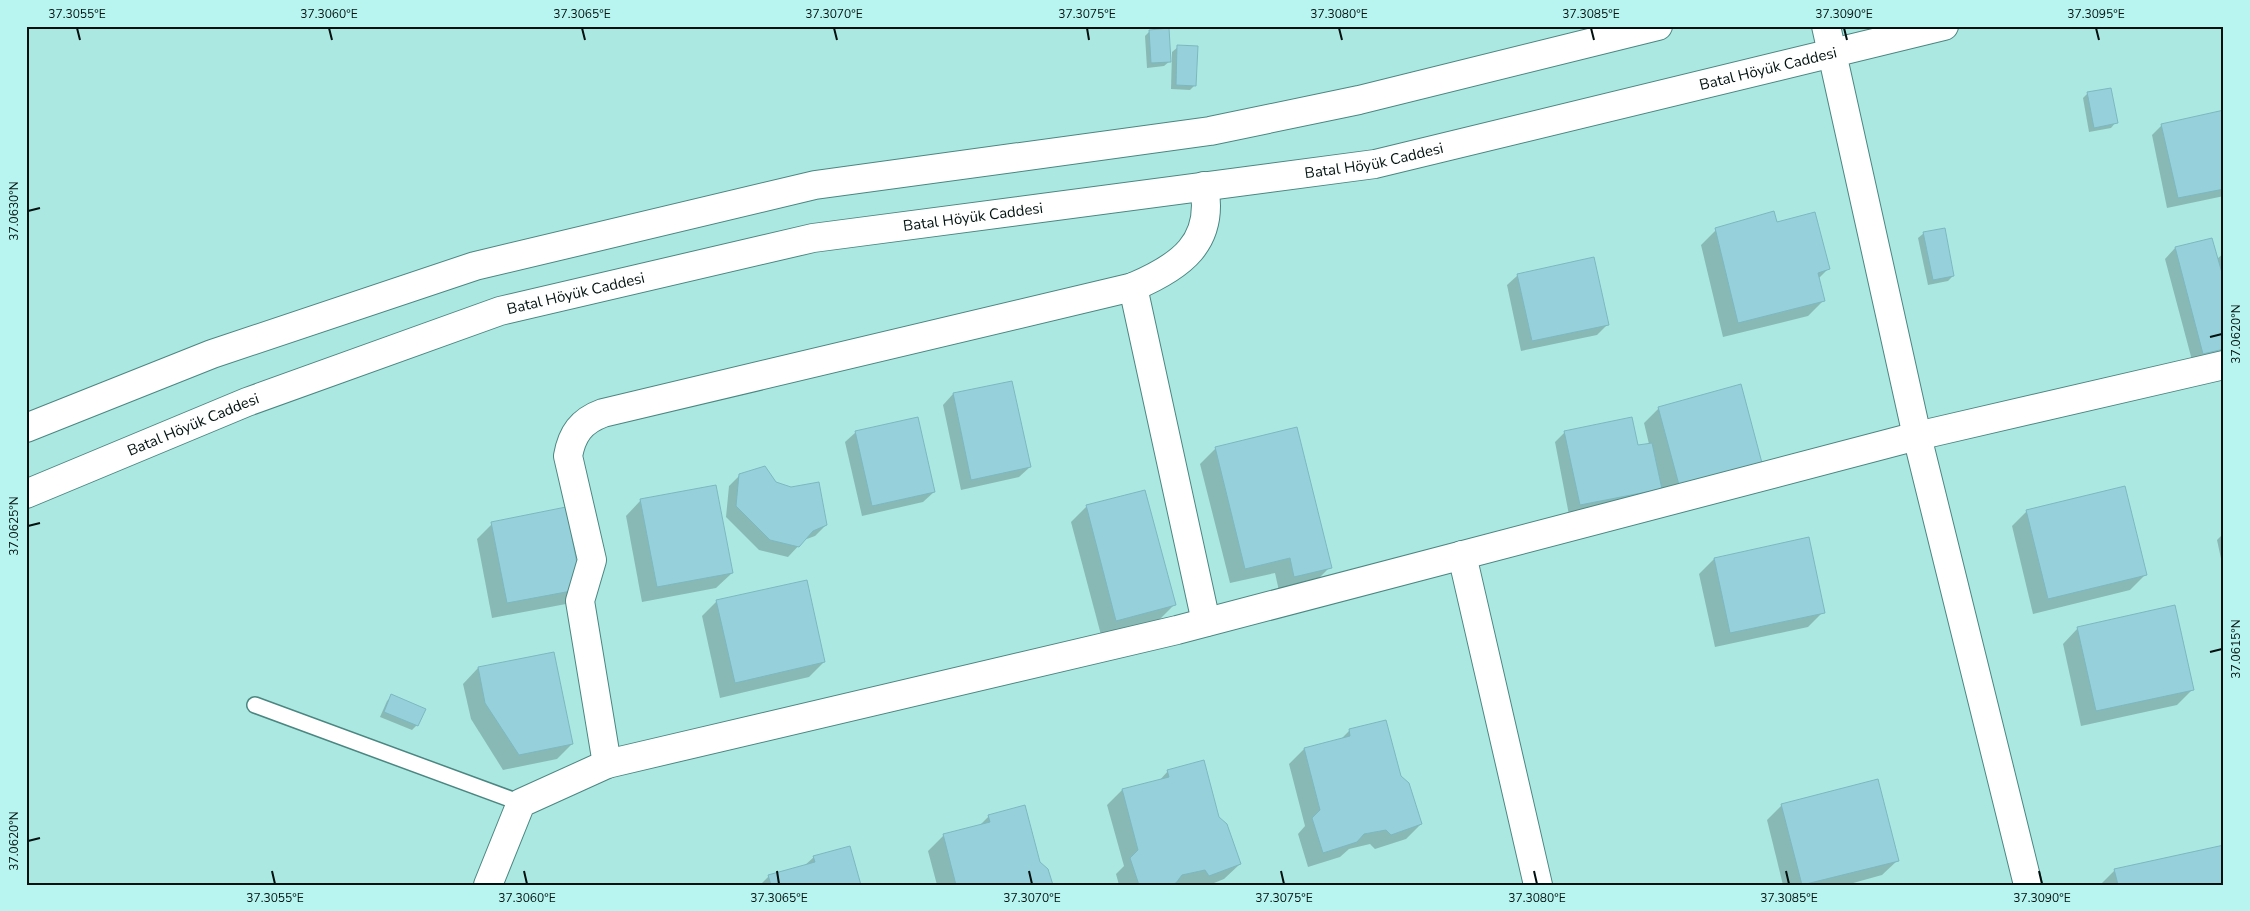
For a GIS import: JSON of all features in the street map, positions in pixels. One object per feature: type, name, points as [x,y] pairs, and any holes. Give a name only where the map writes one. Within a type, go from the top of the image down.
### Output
[{"type":"street","points":[[26,428],[212,354],[475,266],[815,185],[1210,131],[1359,100],[1658,26]]},
{"type":"street","points":[[1826,26],[1917,436],[2028,885]]},
{"type":"street","name":"Batal Höyük Caddesi","points":[[26,494],[247,402],[500,311],[813,238],[1375,164],[1944,26]]},
{"type":"street","points":[[606,764],[580,602],[592,560],[568,456],[571,442],[577,430],[584,422],[603,413],[1132,287],[1156,278],[1191,252],[1201,236],[1206,217],[1207,201],[1204,186]]},
{"type":"street","points":[[1132,287],[1206,622]]},
{"type":"street","points":[[488,885],[521,803],[606,764],[1206,622],[1917,436],[2224,365]]},
{"type":"street","points":[[1462,555],[1538,885]]},
{"type":"lane","points":[[255,705],[521,803]]},
{"type":"building","points":[[1169,28],[1171,62],[1151,63],[1149,30]]},
{"type":"building","points":[[1177,45],[1198,46],[1196,86],[1176,85]]},
{"type":"building","points":[[2111,88],[2118,123],[2094,128],[2087,92]]},
{"type":"building","points":[[2224,110],[2224,189],[2178,198],[2161,124]]},
{"type":"building","points":[[1774,211],[1777,222],[1815,212],[1830,269],[1818,273],[1825,301],[1738,323],[1715,228]]},
{"type":"building","points":[[1945,228],[1954,276],[1933,280],[1923,232]]},
{"type":"building","points":[[2212,238],[2224,280],[2224,349],[2203,354],[2175,247]]},
{"type":"building","points":[[1594,257],[1609,325],[1532,341],[1517,274]]},
{"type":"building","points":[[1012,381],[1031,467],[971,480],[953,393]]},
{"type":"building","points":[[1741,384],[1762,463],[1679,485],[1658,407]]},
{"type":"building","points":[[918,417],[935,492],[872,506],[855,431]]},
{"type":"building","points":[[1632,417],[1638,445],[1652,443],[1662,489],[1580,505],[1564,431]]},
{"type":"building","points":[[1297,427],[1332,568],[1294,577],[1290,558],[1245,569],[1215,447]]},
{"type":"building","points":[[765,466],[776,482],[791,487],[819,482],[827,525],[813,531],[799,547],[770,540],[736,506],[739,474]]},
{"type":"building","points":[[716,485],[733,573],[657,587],[640,499]]},
{"type":"building","points":[[2125,486],[2147,575],[2048,599],[2026,510]]},
{"type":"building","points":[[1145,490],[1176,605],[1116,621],[1086,505]]},
{"type":"building","points":[[566,507],[582,589],[507,603],[491,522]]},
{"type":"building","points":[[1809,537],[1825,613],[1730,633],[1714,558]]},
{"type":"building","points":[[807,580],[825,662],[735,683],[716,600]]},
{"type":"building","points":[[2175,605],[2194,690],[2096,711],[2077,627]]},
{"type":"building","points":[[554,652],[573,744],[519,755],[485,703],[478,667]]},
{"type":"building","points":[[391,694],[426,709],[418,726],[384,712]]},
{"type":"building","points":[[1386,720],[1401,776],[1409,783],[1422,824],[1391,835],[1386,830],[1364,834],[1357,842],[1323,853],[1312,818],[1320,810],[1304,748],[1350,736],[1349,729]]},
{"type":"building","points":[[1204,760],[1219,817],[1227,824],[1241,864],[1209,876],[1205,870],[1182,875],[1176,883],[1169,885],[1139,885],[1130,858],[1138,850],[1122,789],[1169,777],[1167,770]]},
{"type":"building","points":[[1878,779],[1899,861],[1802,885],[1781,804]]},
{"type":"building","points":[[1025,805],[1040,862],[1048,869],[1053,885],[956,885],[943,834],[990,822],[988,815]]},
{"type":"building","points":[[2224,845],[2224,885],[2118,885],[2114,869]]},
{"type":"building","points":[[850,846],[861,885],[771,885],[768,875],[815,862],[813,856]]}]
